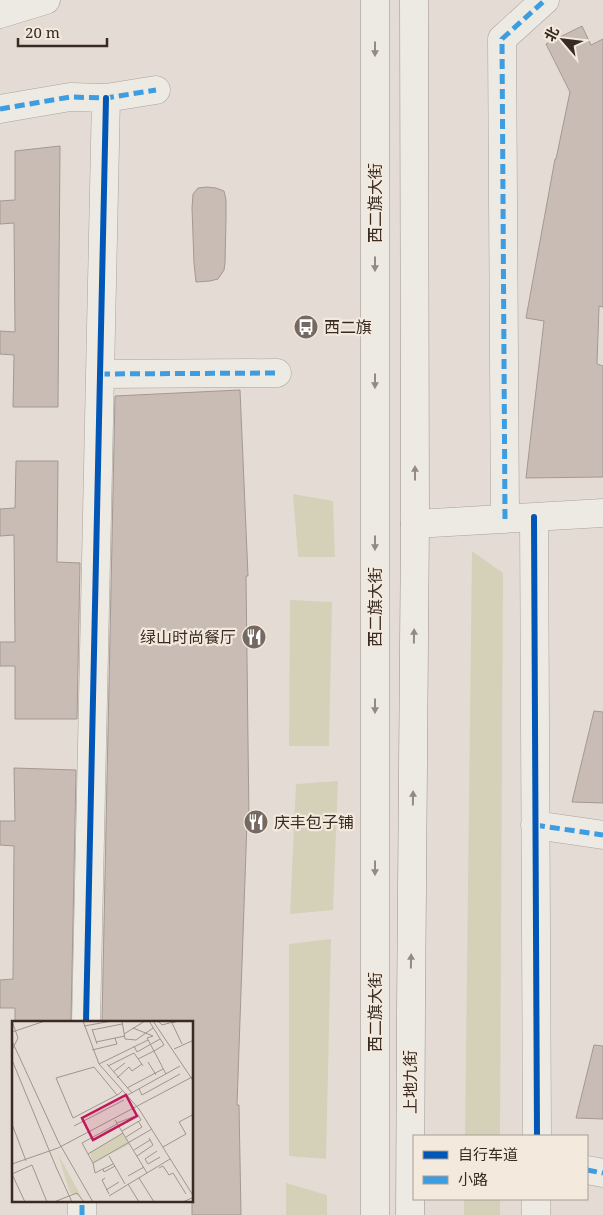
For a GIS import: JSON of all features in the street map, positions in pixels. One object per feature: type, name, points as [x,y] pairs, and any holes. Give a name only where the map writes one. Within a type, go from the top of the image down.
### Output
[{"type":"street","name":"西二旗大街","points":[[375,0],[375,1215]]},
{"type":"street","points":[[414,0],[415,524],[603,513]]},
{"type":"street","points":[[505,519],[502,39],[545,0]]},
{"type":"street","points":[[0,14],[39,1]]},
{"type":"street","points":[[0,109],[70,97],[106,98],[156,90]]},
{"type":"street","points":[[86,1021],[106,98]]},
{"type":"street","points":[[100,374],[277,373]]},
{"type":"street","points":[[534,517],[537,1135]]},
{"type":"street","name":"上地九街","points":[[410,1215],[415,524]]},
{"type":"street","points":[[535,825],[603,835]]},
{"type":"street","points":[[588,1170],[603,1173]]},
{"type":"street","points":[[536,1200],[536,1215]]},
{"type":"street","points":[[82,1202],[82,1215]]},
{"type":"shaded area","points":[[293,494],[333,501],[335,557],[298,557]]},
{"type":"shaded area","points":[[472,551],[503,573],[500,1135],[465,1135]]},
{"type":"shaded area","points":[[290,600],[332,602],[329,746],[289,746]]},
{"type":"shaded area","points":[[338,781],[333,910],[290,914],[296,784]]},
{"type":"shaded area","points":[[331,939],[326,1159],[289,1156],[289,944]]},
{"type":"shaded area","points":[[286,1183],[327,1195],[327,1215],[286,1215]]},
{"type":"shaded area","points":[[464,1200],[500,1200],[500,1215],[464,1215]]},
{"type":"building","points":[[582,26],[591,45],[603,39],[603,307],[599,306],[597,364],[603,366],[603,477],[526,478],[544,321],[526,318],[555,159],[570,92],[546,44]]},
{"type":"building","points":[[60,146],[58,407],[13,407],[14,355],[0,354],[0,331],[15,332],[14,223],[0,224],[0,201],[15,200],[15,151]]},
{"type":"building","points":[[207,187],[224,191],[226,200],[225,263],[224,270],[218,279],[196,282],[193,194],[198,188]]},
{"type":"building","points":[[240,390],[248,576],[246,576],[249,822],[247,822],[237,1105],[239,1105],[241,1215],[192,1215],[192,1202],[194,1202],[194,1021],[102,1021],[115,396]]},
{"type":"building","points":[[16,461],[58,461],[57,562],[80,563],[77,719],[15,719],[15,666],[0,666],[0,642],[15,642],[14,535],[0,536],[0,509],[15,508]]},
{"type":"building","points":[[594,711],[603,712],[603,803],[572,802]]},
{"type":"building","points":[[14,768],[76,770],[71,1021],[15,1021],[15,1008],[0,1008],[0,980],[13,979],[14,846],[0,845],[0,821],[15,821]]},
{"type":"building","points":[[594,1045],[603,1046],[603,1119],[576,1118]]},
{"type":"marked path","points":[[505,519],[502,39],[545,0]]},
{"type":"marked path","points":[[0,109],[70,97],[106,98],[156,90]]},
{"type":"marked path","points":[[100,374],[277,373]]},
{"type":"marked path","points":[[535,825],[603,835]]},
{"type":"marked path","points":[[588,1170],[603,1173]]},
{"type":"marked path","points":[[82,1202],[82,1215]]},
{"type":"cycle path","points":[[86,1021],[106,98]]},
{"type":"cycle path","points":[[534,517],[537,1135]]},
{"type":"place","name":"西二旗","points":[[306,327]]},
{"type":"place","name":"绿山时尚餐厅","points":[[254,637]]},
{"type":"place","name":"庆丰包子铺","points":[[256,822]]}]
